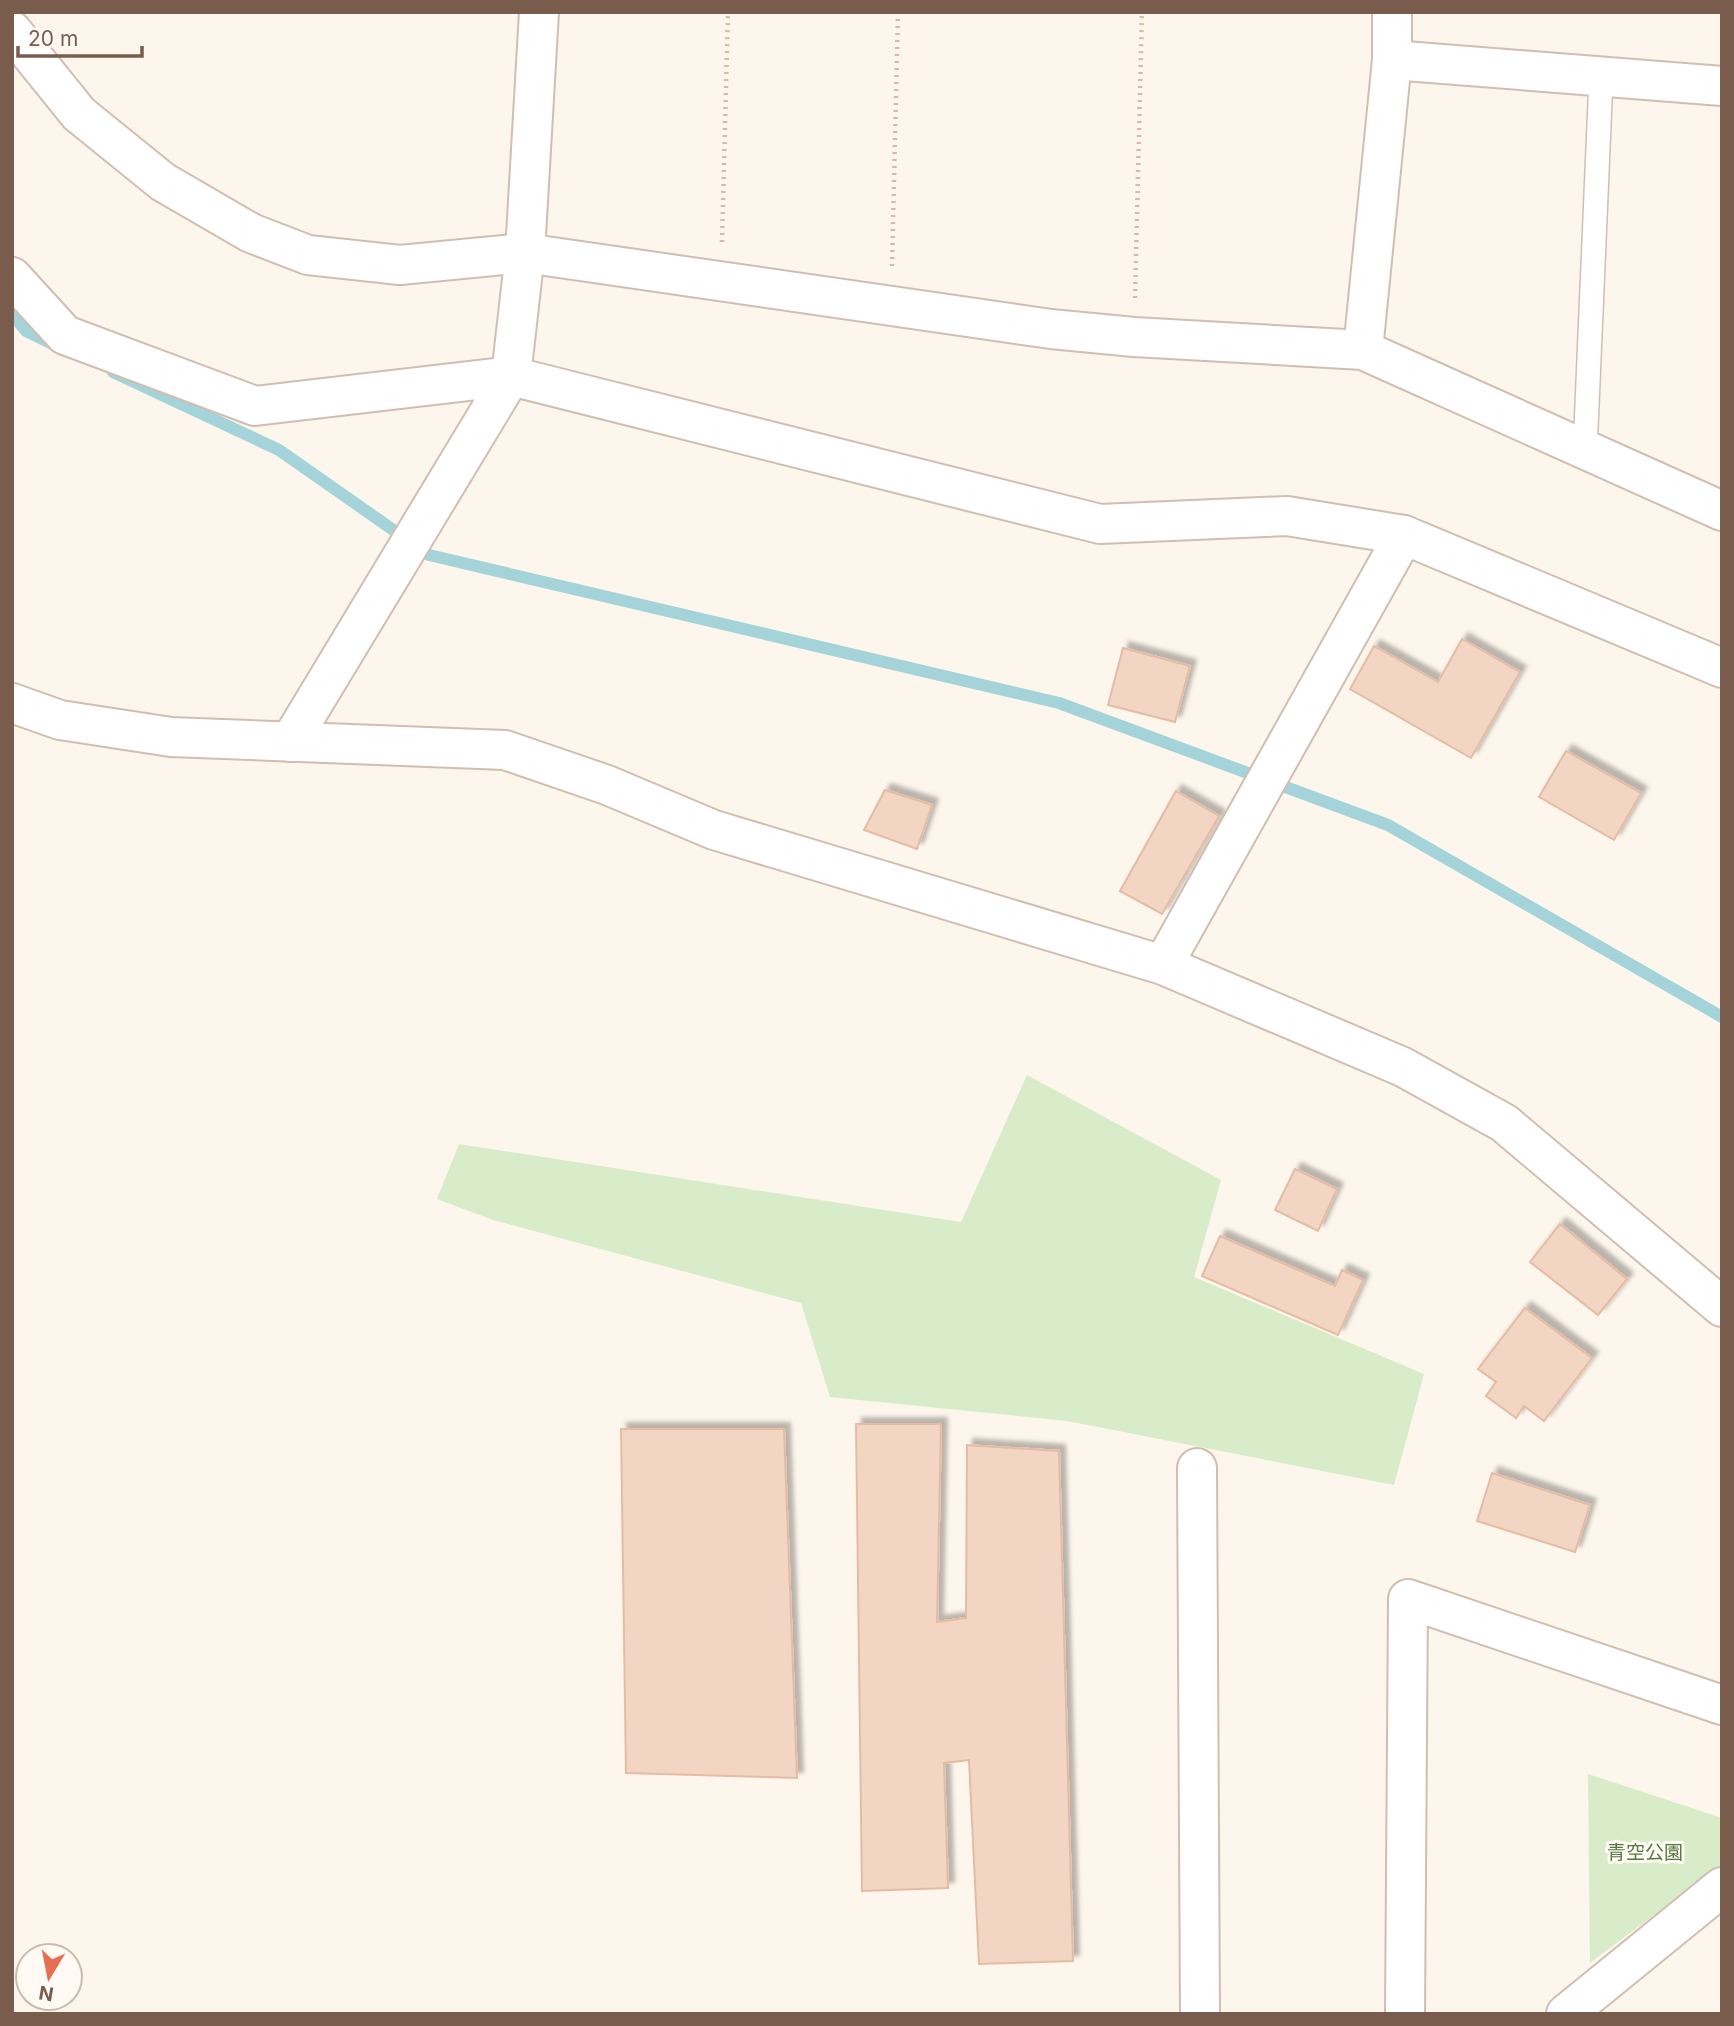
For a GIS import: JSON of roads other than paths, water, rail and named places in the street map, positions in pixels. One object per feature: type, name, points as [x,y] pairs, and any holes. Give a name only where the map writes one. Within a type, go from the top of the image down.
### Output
[{"type":"street","points":[[290,742],[511,376],[525,253],[539,12]]},
{"type":"street","points":[[1363,350],[1392,60],[1392,12]]},
{"type":"street","points":[[12,31],[79,114],[163,182],[251,233],[308,255],[400,265],[525,253],[1051,329],[1133,337],[1363,350],[1585,452],[1722,511]]},
{"type":"street","points":[[1392,60],[1722,86]]},
{"type":"street","points":[[12,277],[65,335],[256,406],[511,376],[1100,524],[1287,516],[1404,535],[1722,668]]},
{"type":"street","points":[[1163,965],[1404,535]]},
{"type":"street","points":[[12,703],[60,720],[172,737],[505,750],[607,785],[714,830],[1163,965],[1403,1067],[1504,1123],[1722,1307]]},
{"type":"street","points":[[1197,1468],[1200,2014]]},
{"type":"street","points":[[1405,2014],[1408,1599],[1722,1706]]},
{"type":"street","points":[[1566,2014],[1722,1887]]},
{"type":"lane","points":[[1585,452],[1601,78]]},
{"type":"waterway","points":[[12,314],[26,331],[55,345]]},
{"type":"waterway","points":[[113,372],[279,450],[429,555],[1059,703],[1388,825],[1722,1017]]},
{"type":"park label","name":"青空公園","points":[[1645,1852]]}]
